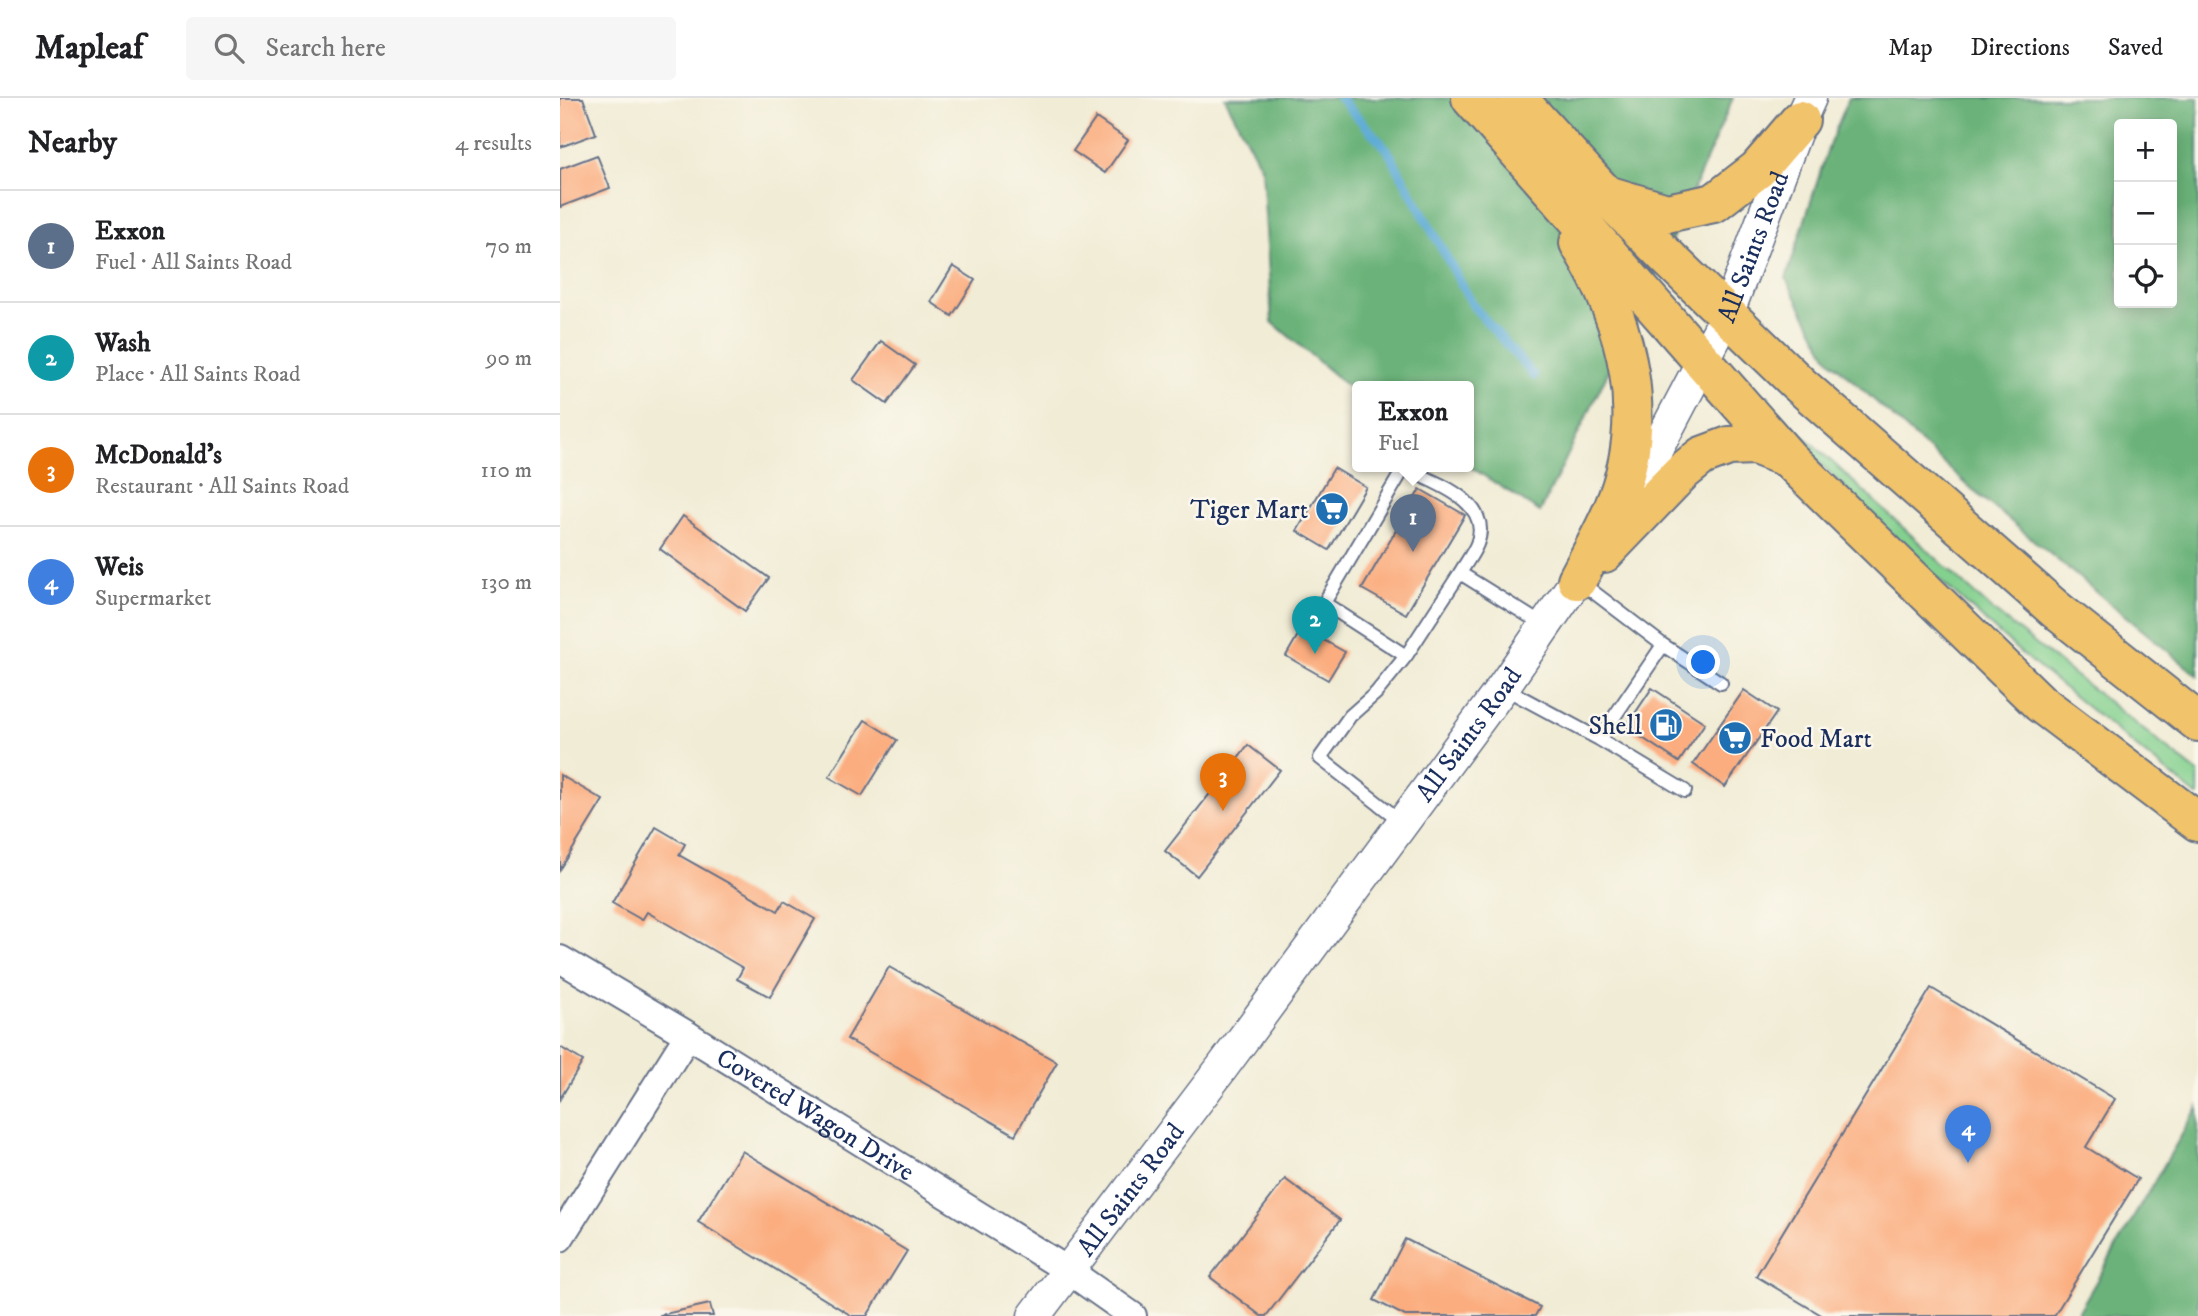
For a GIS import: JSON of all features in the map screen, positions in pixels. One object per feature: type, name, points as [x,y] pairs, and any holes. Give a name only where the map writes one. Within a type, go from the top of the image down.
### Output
[{"type":"main road","points":[[1471,98],[1788,458],[2040,703],[2198,822]]},
{"type":"main road","points":[[1471,98],[1580,245],[1619,326],[1630,369],[1633,416],[1626,465],[1614,507],[1577,580]]},
{"type":"main road","points":[[1517,98],[1605,194],[1800,384],[2055,609],[2198,722]]},
{"type":"main road","points":[[1605,194],[1667,213],[1714,203],[1758,169],[1805,109]]},
{"type":"main road","points":[[1577,580],[1681,473],[1702,456],[1729,446],[1755,445],[1788,458]]},
{"type":"street","name":"All Saints Road","points":[[1034,1316],[1503,687],[1577,580],[1644,472],[1727,315],[1805,109]]},
{"type":"street","name":"Covered Wagon Drive","points":[[560,958],[1069,1270],[1133,1316]]},
{"type":"street","points":[[560,1238],[688,1035]]},
{"type":"lane","points":[[1402,472],[1324,603],[1406,656]]},
{"type":"lane","points":[[1403,822],[1320,758],[1350,716],[1376,693],[1406,656],[1478,542],[1479,525],[1475,511],[1461,496],[1412,472]]},
{"type":"lane","points":[[1460,573],[1546,626]]},
{"type":"lane","points":[[1577,580],[1663,645],[1721,683]]},
{"type":"lane","points":[[1599,739],[1663,645]]},
{"type":"lane","points":[[1503,687],[1599,739],[1685,791]]},
{"type":"green space","points":[[1225,98],[1733,98],[1665,255],[1540,512],[1474,469],[1474,381],[1352,381],[1352,390],[1272,322],[1262,169]]},
{"type":"green space","points":[[1849,98],[2198,98],[2198,676],[1974,491],[1829,359],[1786,279],[1828,148]]},
{"type":"green space","points":[[1778,412],[1990,608],[2198,773],[2198,797],[2022,654],[1917,560],[1776,419]]},
{"type":"green space","points":[[2198,1107],[2198,1316],[2076,1316]]},
{"type":"building","points":[[560,98],[583,98],[596,134],[560,147]]},
{"type":"building","points":[[1096,118],[1128,140],[1105,173],[1073,151]]},
{"type":"building","points":[[597,155],[610,188],[560,207],[560,169]]},
{"type":"building","points":[[953,266],[975,280],[952,316],[931,302]]},
{"type":"building","points":[[881,341],[915,365],[887,404],[853,380]]},
{"type":"building","name":"Tiger Mart","points":[[1334,468],[1366,487],[1329,550],[1297,531]]},
{"type":"building","points":[[1420,489],[1465,515],[1406,614],[1362,589]]},
{"type":"building","points":[[683,516],[769,578],[745,611],[660,549]]},
{"type":"building","points":[[1302,628],[1345,652],[1328,680],[1286,656]]},
{"type":"building","name":"Shell","points":[[1652,688],[1705,723],[1679,762],[1626,727]]},
{"type":"building","name":"Food Mart","points":[[1744,690],[1777,712],[1725,787],[1693,764]]},
{"type":"building","points":[[865,720],[897,740],[862,796],[829,777]]},
{"type":"building","points":[[1248,745],[1280,770],[1197,876],[1165,851]]},
{"type":"building","points":[[560,775],[603,800],[560,870]]},
{"type":"building","points":[[656,827],[685,844],[679,855],[778,911],[784,901],[815,919],[770,997],[737,979],[743,968],[647,912],[642,920],[612,903]]},
{"type":"building","points":[[889,967],[1057,1062],[1015,1135],[847,1039]]},
{"type":"building","points":[[1931,988],[2115,1099],[2086,1147],[2138,1179],[2054,1316],[1823,1316],[1756,1276]]},
{"type":"building","points":[[560,1047],[583,1061],[560,1099]]},
{"type":"building","points":[[742,1151],[907,1251],[867,1316],[852,1316],[698,1222]]},
{"type":"building","points":[[1285,1179],[1340,1220],[1266,1316],[1261,1316],[1210,1277]]},
{"type":"building","points":[[1405,1239],[1540,1307],[1535,1316],[1405,1316],[1374,1300]]},
{"type":"building","points":[[710,1304],[713,1316],[660,1316],[660,1315]]},
{"type":"waterway","points":[[1340,98],[1387,149],[1474,307],[1534,376]]},
{"type":"place","name":"Tiger Mart","points":[[1332,509]]},
{"type":"place","name":"Exxon","points":[[1413,552]]},
{"type":"place","name":"Wash","points":[[1315,654]]},
{"type":"place","name":"Shell","points":[[1666,725]]},
{"type":"place","name":"Food Mart","points":[[1735,738]]},
{"type":"place","name":"McDonald's","points":[[1223,811]]},
{"type":"place","name":"Weis","points":[[1968,1163]]}]
